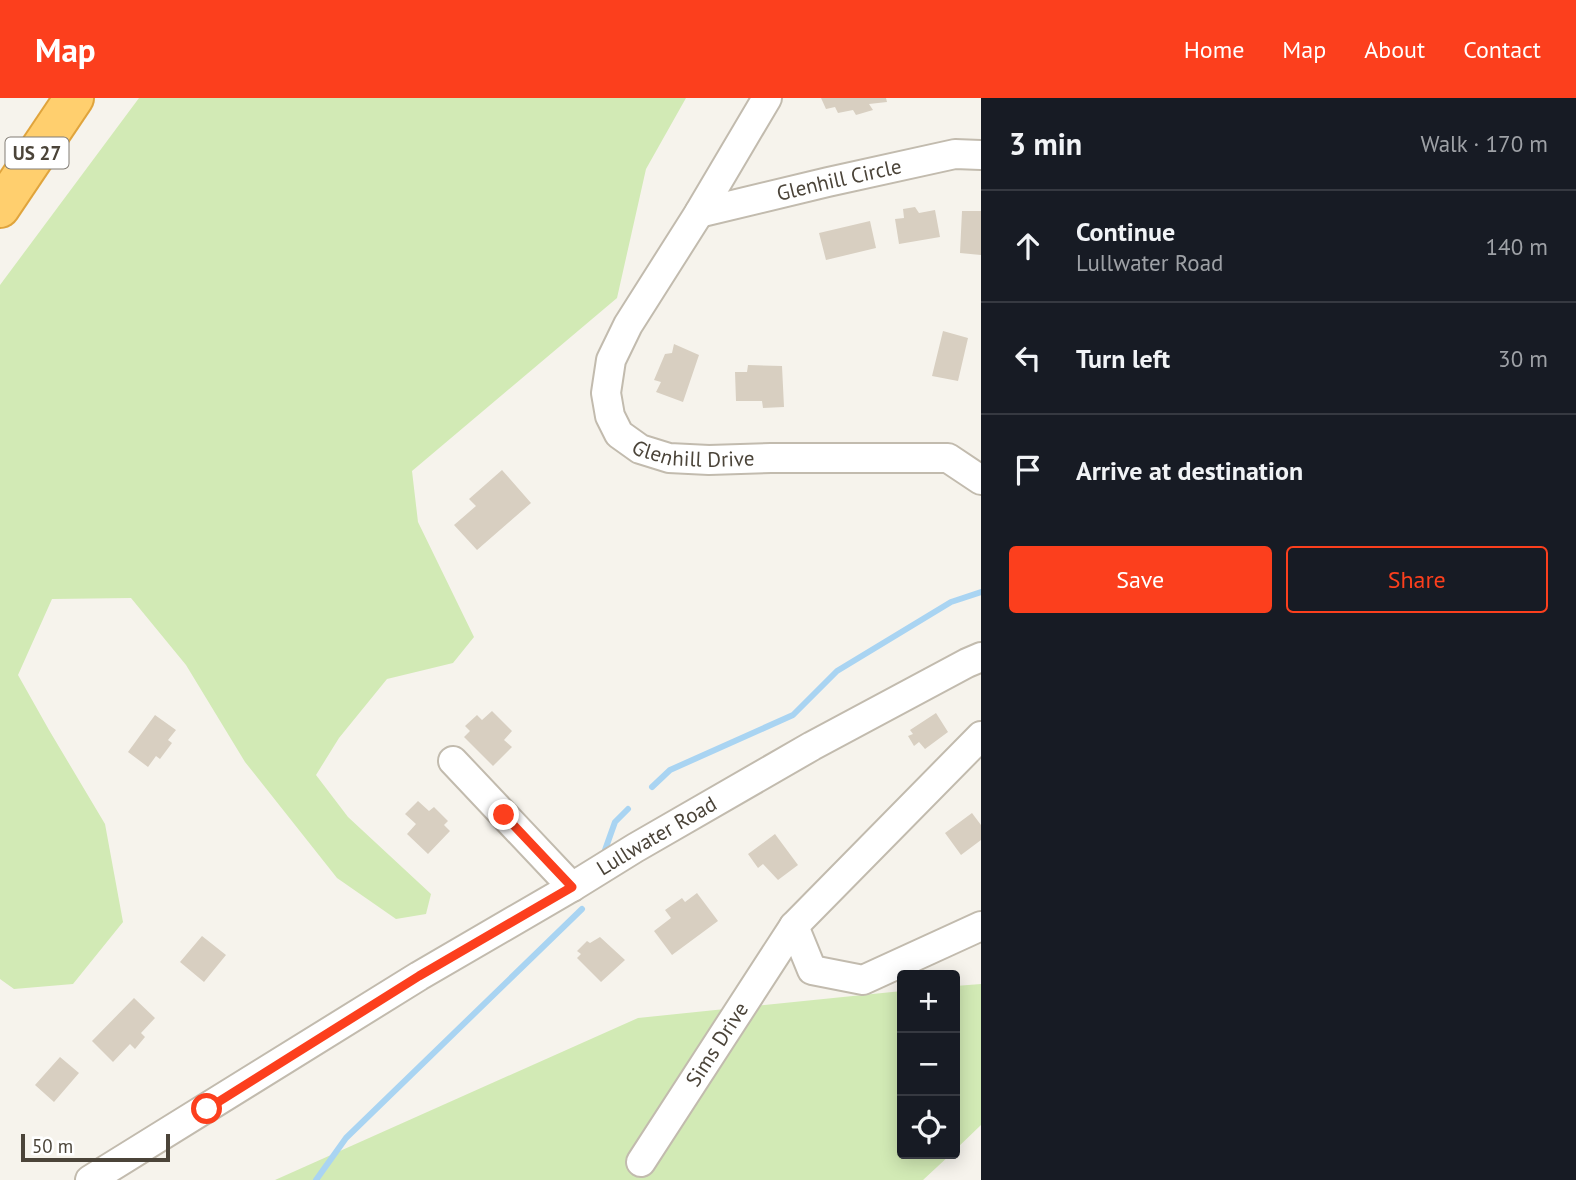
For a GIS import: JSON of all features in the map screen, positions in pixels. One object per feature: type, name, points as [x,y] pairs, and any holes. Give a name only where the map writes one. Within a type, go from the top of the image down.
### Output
[{"type":"highway","name":"US 27","points":[[0,208],[74,98]]},
{"type":"street","name":"Glenhill Drive","points":[[767,98],[628,325],[611,360],[606,393],[610,416],[619,434],[640,449],[669,458],[948,458],[981,480]]},
{"type":"street","name":"Glenhill Circle","points":[[699,213],[955,154],[981,155]]},
{"type":"street","name":"Lullwater Road","points":[[90,1180],[419,976],[635,848],[811,746],[981,657]]},
{"type":"street","name":"Sims Drive","points":[[640,1163],[794,926],[981,736]]},
{"type":"street","points":[[453,761],[572,887]]},
{"type":"street","points":[[794,926],[811,970],[863,980],[981,926]]},
{"type":"green space","points":[[139,98],[686,98],[646,169],[617,298],[412,471],[418,522],[474,637],[453,663],[387,679],[339,738],[316,775],[348,817],[431,894],[426,914],[396,919],[337,878],[245,762],[186,665],[131,598],[52,599],[18,675],[105,824],[123,922],[73,984],[14,989],[0,979],[0,285]]},
{"type":"green space","points":[[981,984],[981,1125],[960,1145],[960,1033],[960,986]]},
{"type":"green space","points":[[897,992],[897,1159],[946,1159],[923,1180],[275,1180],[638,1018]]},
{"type":"building","points":[[821,98],[886,98],[887,102],[869,104],[873,110],[856,115],[853,110],[838,113],[835,107],[826,109]]},
{"type":"building","points":[[915,207],[919,213],[935,210],[940,237],[899,244],[895,219],[904,218],[903,209]]},
{"type":"building","points":[[962,211],[981,211],[981,255],[960,253]]},
{"type":"building","points":[[870,221],[876,248],[826,260],[819,233]]},
{"type":"building","points":[[943,331],[968,338],[958,381],[932,376]]},
{"type":"building","points":[[674,344],[699,355],[683,402],[656,392],[661,382],[654,380],[665,354],[672,353]]},
{"type":"building","points":[[748,365],[782,366],[784,407],[763,408],[762,401],[736,401],[735,372],[747,372]]},
{"type":"building","points":[[502,470],[531,503],[477,550],[454,525],[476,506],[469,499]]},
{"type":"building","points":[[492,711],[512,731],[504,740],[512,747],[493,766],[464,737],[470,731],[465,726],[477,715],[482,720]]},
{"type":"building","points":[[936,713],[948,732],[925,749],[919,742],[914,746],[908,736],[913,734],[910,730]]},
{"type":"building","points":[[155,715],[176,730],[168,740],[172,743],[160,759],[156,756],[148,767],[128,752]]},
{"type":"building","points":[[418,801],[429,811],[434,807],[448,821],[444,825],[450,831],[428,854],[407,834],[416,824],[405,814]]},
{"type":"building","points":[[972,813],[981,825],[981,840],[961,855],[945,833]]},
{"type":"building","points":[[775,834],[798,865],[778,880],[763,864],[758,868],[748,854]]},
{"type":"building","points":[[697,893],[718,921],[672,955],[654,931],[671,918],[665,910],[682,898],[685,902]]},
{"type":"building","points":[[202,936],[226,955],[204,982],[180,962]]},
{"type":"building","points":[[600,937],[625,960],[601,982],[577,958],[581,954],[577,951],[587,941],[590,943]]},
{"type":"building","points":[[134,998],[155,1018],[141,1033],[145,1037],[135,1049],[130,1044],[113,1062],[92,1041]]},
{"type":"building","points":[[60,1057],[79,1073],[54,1102],[35,1085]]},
{"type":"waterway","points":[[652,787],[670,770],[793,715],[837,671],[951,602],[981,592]]},
{"type":"waterway","points":[[605,850],[615,822],[628,809]]},
{"type":"waterway","points":[[316,1180],[346,1138],[582,909]]},
{"type":"route","points":[[207,1109],[419,976],[572,887],[504,815]]}]
